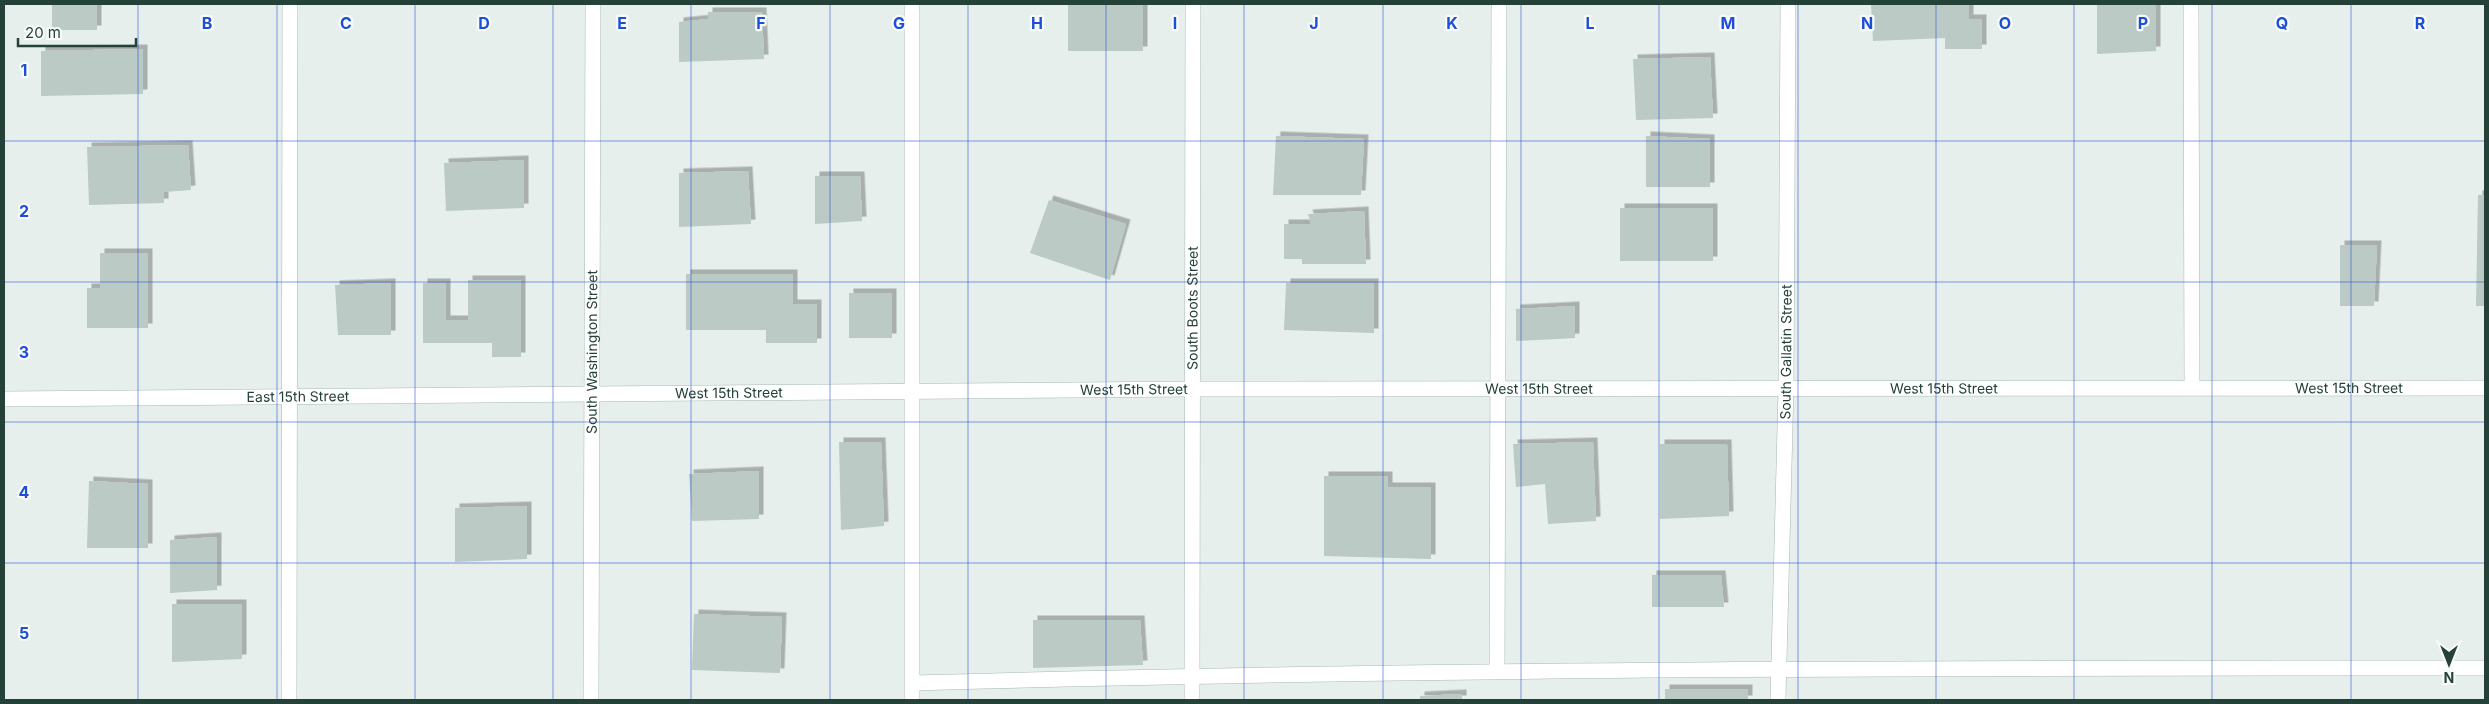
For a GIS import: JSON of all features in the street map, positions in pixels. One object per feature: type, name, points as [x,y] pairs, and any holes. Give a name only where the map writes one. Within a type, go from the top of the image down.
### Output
[{"type":"street","points":[[289,700],[291,397],[290,4]]},
{"type":"street","name":"South Washington Street","points":[[591,700],[593,4]]},
{"type":"street","points":[[912,4],[914,392],[912,700]]},
{"type":"street","name":"South Boots Street","points":[[1192,700],[1193,4]]},
{"type":"street","points":[[1497,672],[1499,4]]},
{"type":"street","name":"South Gallatin Street","points":[[1778,700],[1786,388],[1788,4]]},
{"type":"street","points":[[2191,4],[2192,388]]},
{"type":"street","name":"West 15th Street","points":[[592,395],[1193,389],[2485,388]]},
{"type":"street","name":"East 15th Street","points":[[4,399],[592,395]]},
{"type":"street","points":[[912,683],[1192,675],[1779,668],[2485,668]]},
{"type":"building","points":[[52,4],[97,4],[97,30],[52,30]]},
{"type":"building","points":[[1068,4],[1143,4],[1143,51],[1068,51]]},
{"type":"building","points":[[1871,4],[1969,4],[1969,19],[1982,19],[1982,49],[1945,49],[1945,38],[1873,41]]},
{"type":"building","points":[[2097,4],[2156,4],[2156,51],[2097,54]]},
{"type":"building","points":[[708,12],[762,12],[764,59],[679,62],[679,22],[708,19]]},
{"type":"building","points":[[143,49],[143,94],[41,96],[41,51]]},
{"type":"building","points":[[1710,57],[1713,118],[1636,120],[1633,59]]},
{"type":"building","points":[[1276,136],[1364,139],[1361,195],[1273,195]]},
{"type":"building","points":[[1646,136],[1710,139],[1710,187],[1646,187]]},
{"type":"building","points":[[188,145],[191,190],[164,192],[164,203],[89,205],[87,147]]},
{"type":"building","points":[[524,160],[524,208],[446,211],[444,163]]},
{"type":"building","points":[[748,171],[751,224],[679,227],[679,173]]},
{"type":"building","points":[[815,176],[860,176],[862,221],[815,224]]},
{"type":"building","points":[[2478,195],[2485,195],[2485,306],[2476,306]]},
{"type":"building","points":[[1049,200],[1126,224],[1110,280],[1030,253]]},
{"type":"building","points":[[1620,208],[1713,208],[1713,261],[1620,261]]},
{"type":"building","points":[[1364,211],[1366,264],[1302,264],[1302,259],[1284,259],[1284,224],[1311,224],[1308,214]]},
{"type":"building","points":[[2340,245],[2377,245],[2374,306],[2340,306]]},
{"type":"building","points":[[100,253],[148,253],[148,328],[87,328],[87,288],[100,288]]},
{"type":"building","points":[[686,274],[793,274],[793,304],[817,304],[817,343],[766,343],[766,330],[686,330]]},
{"type":"building","points":[[468,280],[521,280],[521,357],[492,357],[492,343],[423,343],[423,283],[446,283],[446,320],[468,320]]},
{"type":"building","points":[[391,283],[391,335],[338,335],[335,285]]},
{"type":"building","points":[[1286,283],[1374,283],[1374,333],[1284,330]]},
{"type":"building","points":[[849,293],[892,293],[892,338],[849,338]]},
{"type":"building","points":[[1575,306],[1575,338],[1516,341],[1516,309]]},
{"type":"building","points":[[839,442],[881,442],[884,526],[841,530]]},
{"type":"building","points":[[1593,442],[1596,521],[1548,524],[1545,484],[1516,487],[1513,444]]},
{"type":"building","points":[[1660,444],[1727,444],[1729,516],[1660,519]]},
{"type":"building","points":[[759,471],[759,519],[692,521],[689,474]]},
{"type":"building","points":[[1324,476],[1388,476],[1388,487],[1431,487],[1431,559],[1324,556]]},
{"type":"building","points":[[89,481],[148,484],[148,548],[87,548]]},
{"type":"building","points":[[527,506],[527,559],[455,562],[455,508]]},
{"type":"building","points":[[217,537],[217,590],[170,593],[170,540]]},
{"type":"building","points":[[1652,575],[1721,575],[1724,607],[1652,607]]},
{"type":"building","points":[[172,604],[242,604],[242,659],[172,662]]},
{"type":"building","points":[[694,614],[782,617],[780,673],[692,670]]},
{"type":"building","points":[[1033,620],[1140,620],[1143,665],[1033,668]]},
{"type":"building","points":[[1665,689],[1748,689],[1748,700],[1665,700]]},
{"type":"building","points":[[1462,694],[1462,700],[1420,700],[1420,696]]}]
